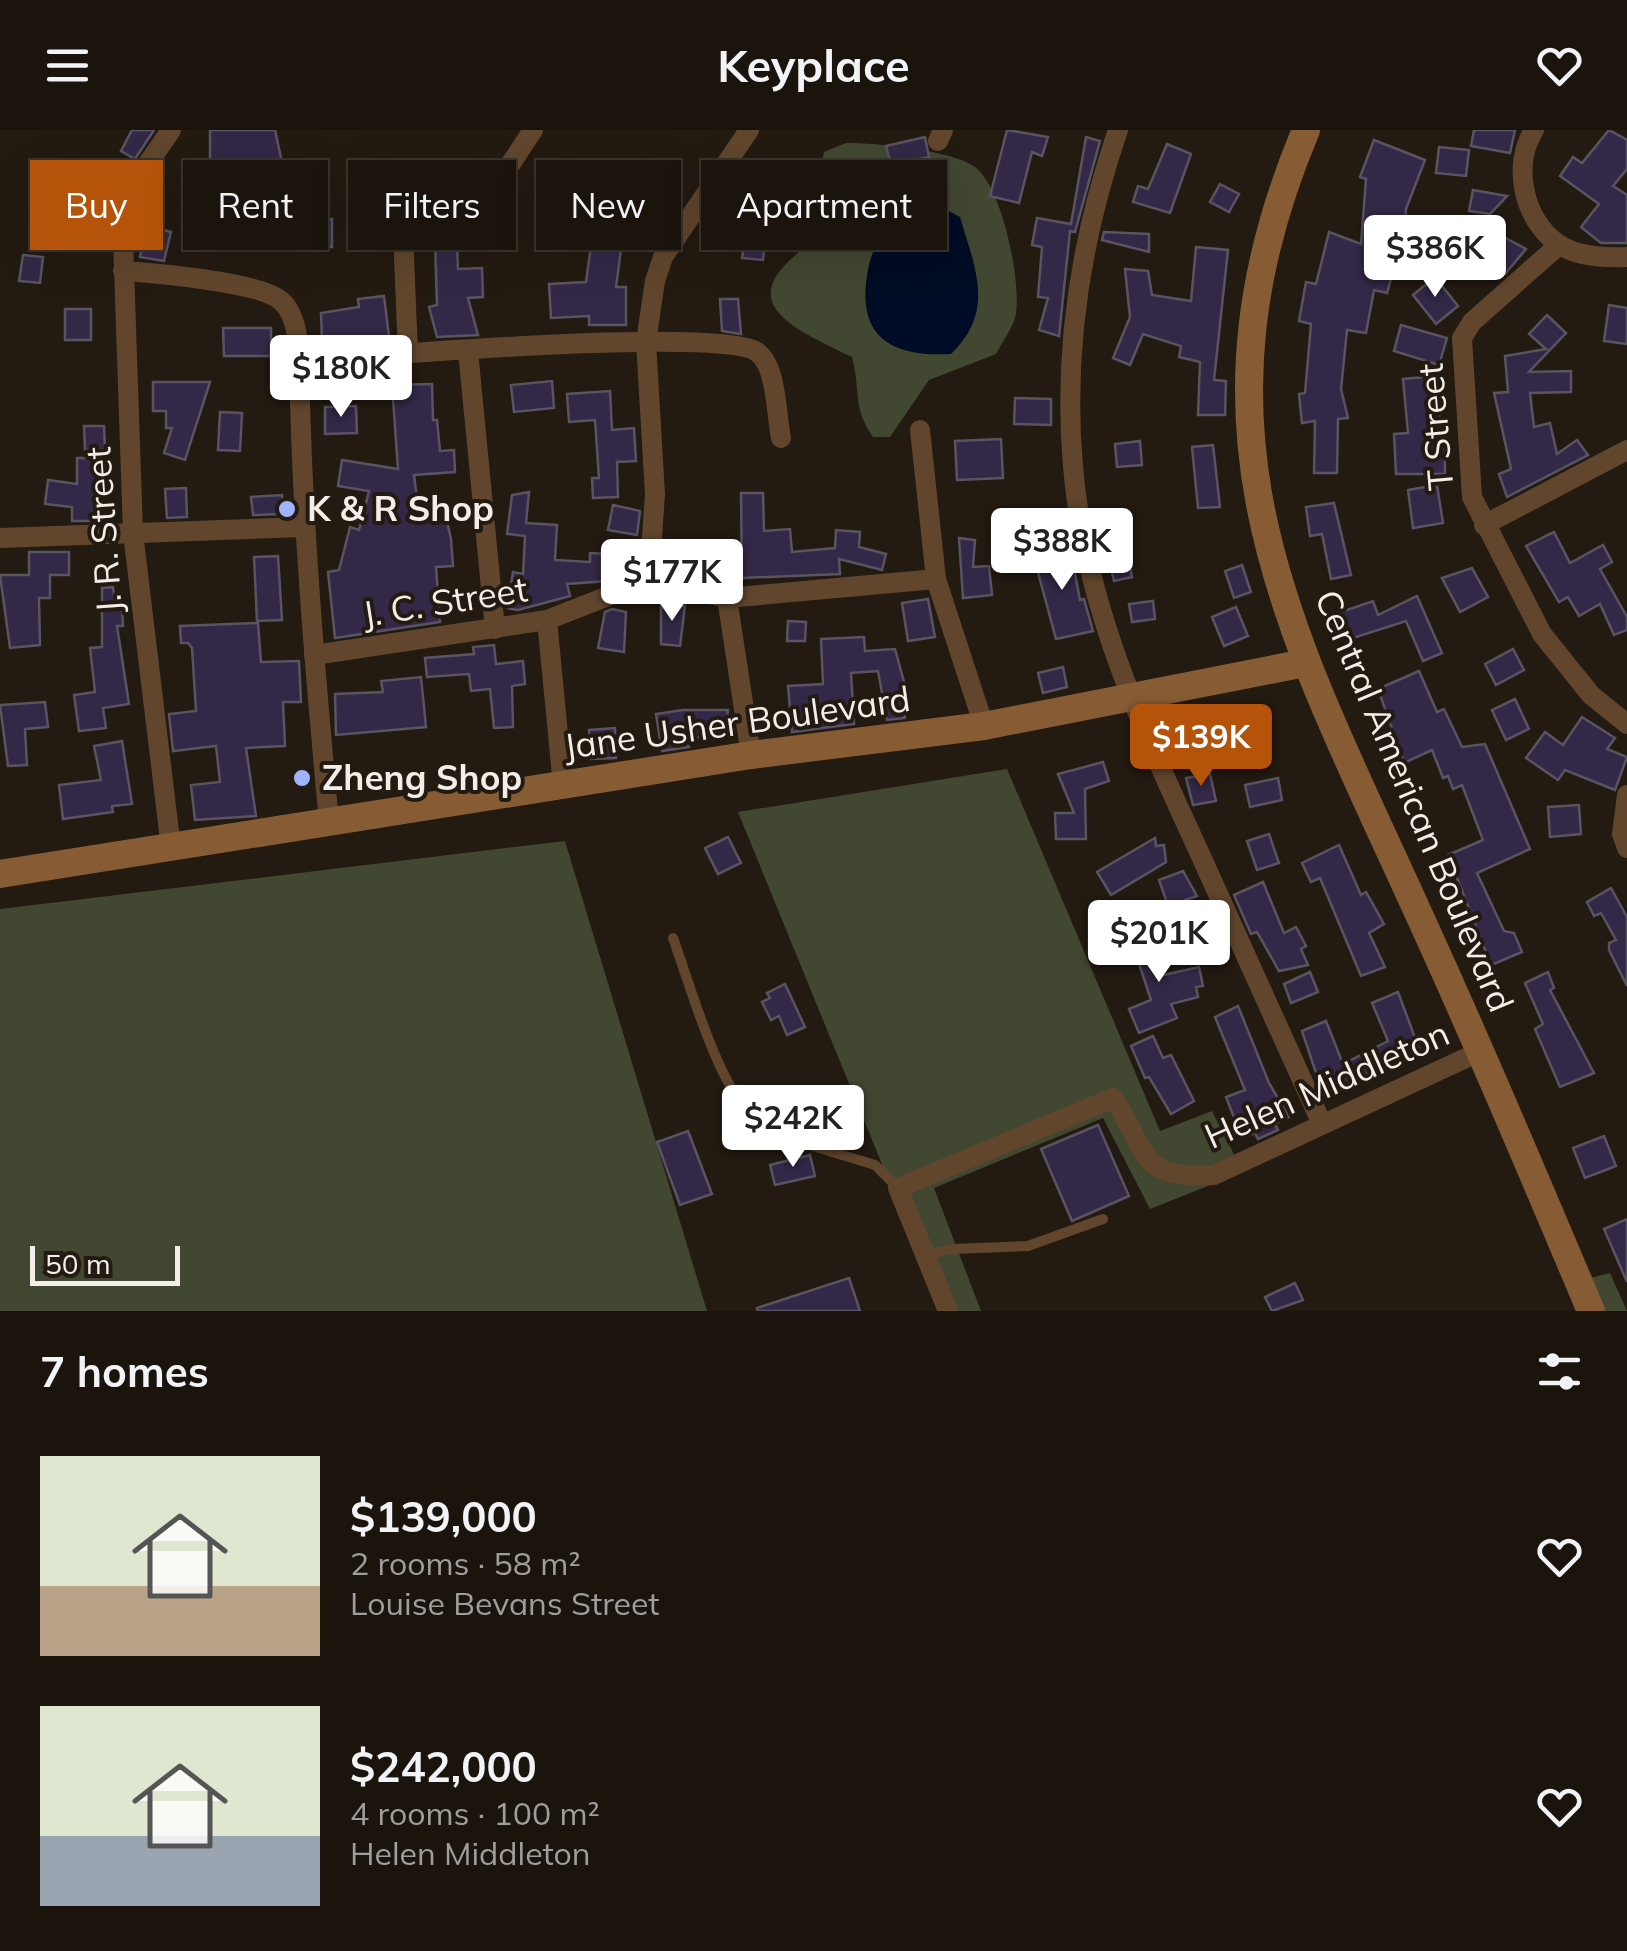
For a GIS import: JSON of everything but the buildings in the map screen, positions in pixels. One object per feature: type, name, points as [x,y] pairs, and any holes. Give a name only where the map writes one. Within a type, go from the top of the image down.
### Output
[{"type":"street","name":"J. R. Street","points":[[170,848],[133,532],[123,271],[128,206],[134,184],[171,130]]},
{"type":"street","points":[[408,354],[402,207],[419,182],[504,174],[533,130]]},
{"type":"street","points":[[749,130],[663,257],[646,342],[655,494],[649,580],[727,598],[936,579]]},
{"type":"street","points":[[1118,130],[1081,267],[1069,410],[1086,549],[1129,699],[1322,1124]]},
{"type":"street","name":"Central American Boulevard","points":[[1306,130],[1268,239],[1254,299],[1247,361],[1256,491],[1305,663],[1481,1051],[1591,1311]]},
{"type":"street","points":[[1534,130],[1523,153],[1527,199],[1537,223],[1559,244],[1585,254],[1627,257]]},
{"type":"street","name":"T Street","points":[[1559,244],[1472,322],[1462,338],[1466,469],[1484,525],[1564,665],[1627,724]]},
{"type":"street","points":[[123,271],[260,290],[280,300],[292,316],[298,361],[303,527],[329,822]]},
{"type":"street","points":[[298,361],[646,342],[753,348],[767,360],[780,438]]},
{"type":"street","points":[[468,350],[495,628]]},
{"type":"street","points":[[920,430],[936,579],[984,726]]},
{"type":"street","name":"T Street","points":[[1484,525],[1627,450]]},
{"type":"street","points":[[0,538],[303,527]]},
{"type":"street","name":"J. C. Street","points":[[314,655],[547,620],[649,580]]},
{"type":"street","points":[[727,598],[751,755]]},
{"type":"street","points":[[547,620],[562,786]]},
{"type":"street","name":"Jane Usher Boulevard","points":[[0,874],[751,755],[984,726],[1305,663]]},
{"type":"street","points":[[1627,794],[1622,834],[1627,848]]},
{"type":"street","name":"Helen Middleton","points":[[898,1188],[1113,1098],[1147,1159],[1175,1177],[1214,1174],[1481,1051]]},
{"type":"street","points":[[898,1188],[948,1311]]},
{"type":"lane","points":[[673,938],[702,1017],[740,1104],[752,1120],[764,1131],[874,1165],[898,1188]]},
{"type":"lane","points":[[926,1256],[952,1249],[1028,1246],[1104,1219]]},
{"type":"green space","points":[[846,143],[894,146],[964,161],[985,178],[1008,235],[1016,279],[1016,313],[996,354],[929,380],[890,437],[873,437],[866,426],[852,357],[784,319],[774,305],[771,291],[777,274],[803,250],[947,250],[947,160],[822,160],[824,152]]},
{"type":"green space","points":[[1007,769],[1160,1131],[1212,1111],[1243,1172],[1150,1209],[1103,1118],[934,1188],[981,1311],[942,1311],[738,812]]},
{"type":"green space","points":[[565,841],[707,1311],[0,1311],[0,909]]},
{"type":"green space","points":[[1610,1273],[1627,1311],[1576,1311],[1566,1284]]},
{"type":"water","points":[[947,210],[960,217],[976,273],[977,306],[965,338],[951,354],[912,352],[884,340],[874,329],[865,298],[874,250],[947,250]]},
{"type":"place","name":"K & R Shop","points":[[287,509]]},
{"type":"place","name":"Zheng Shop","points":[[302,778]]}]
